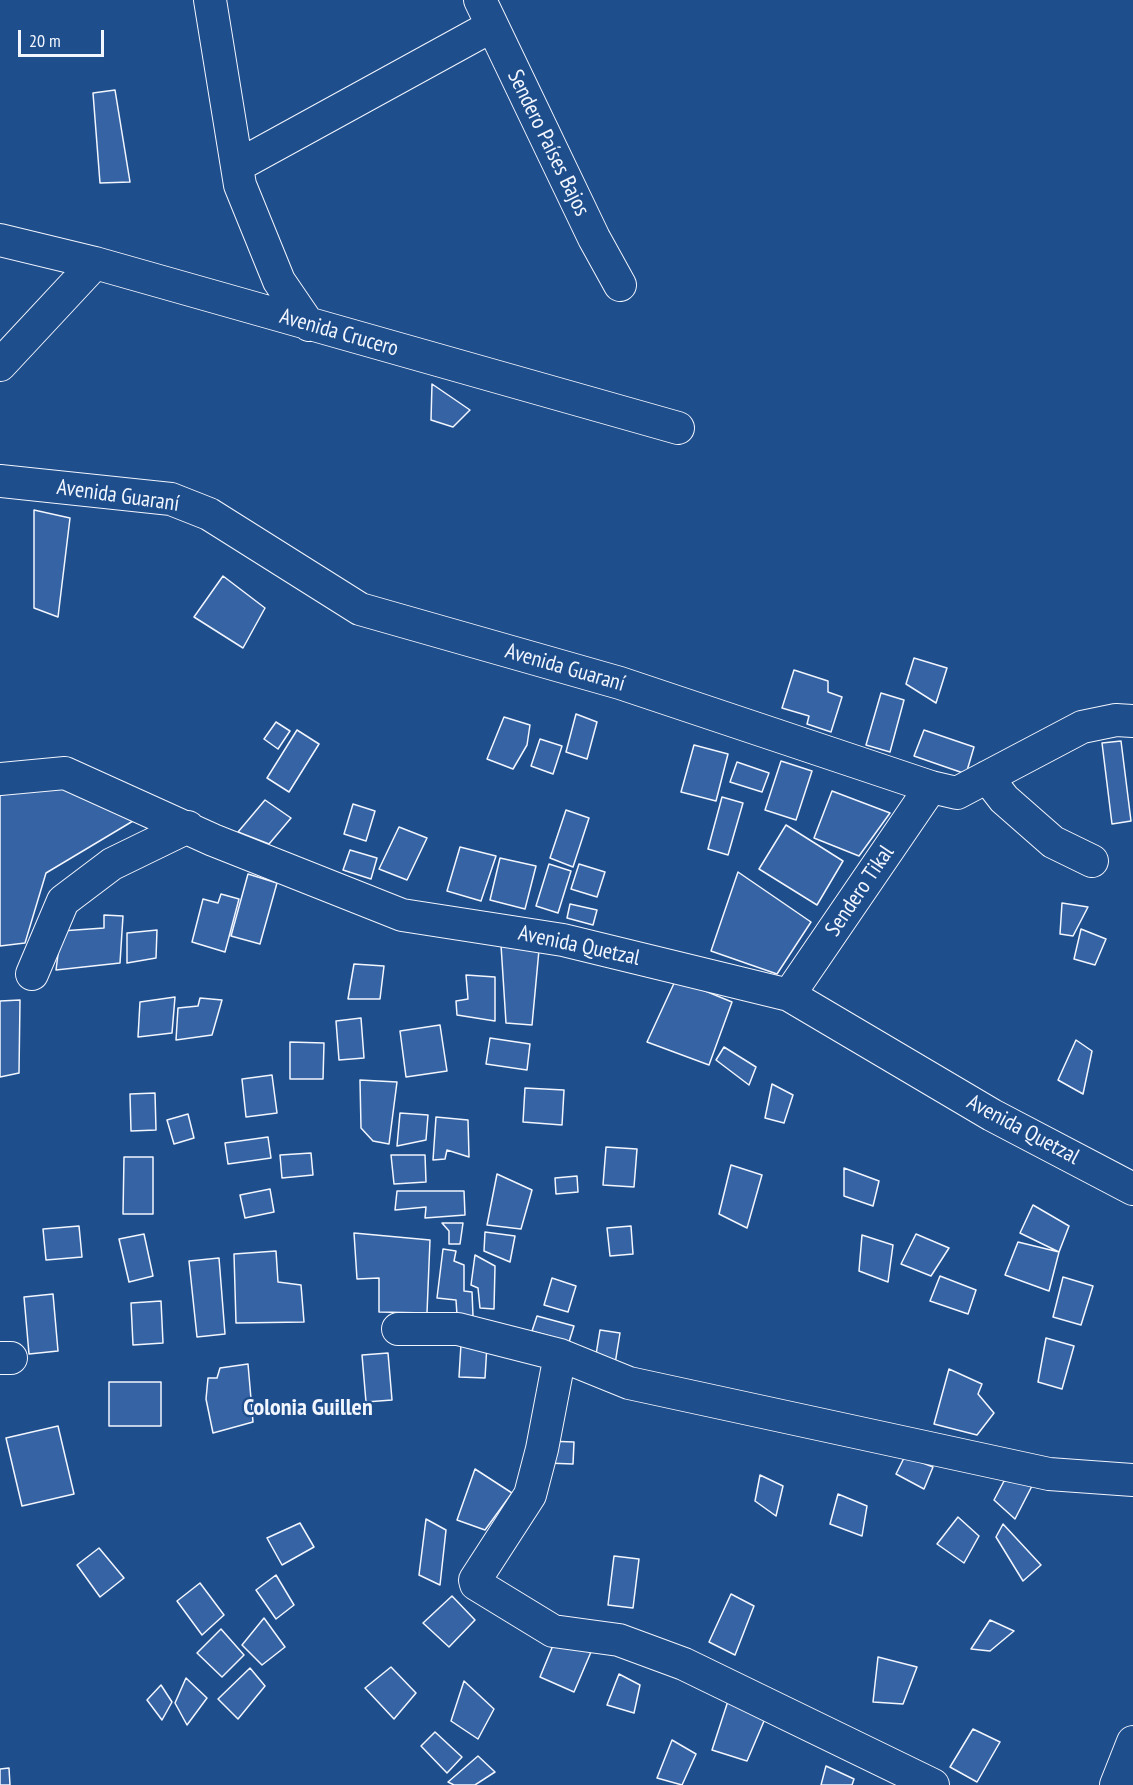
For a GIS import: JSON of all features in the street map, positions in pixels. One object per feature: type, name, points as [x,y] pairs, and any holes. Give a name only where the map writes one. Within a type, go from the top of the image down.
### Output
[{"type":"street","points":[[210,0],[237,166],[246,202],[279,281],[309,325]]},
{"type":"street","points":[[237,166],[486,13]]},
{"type":"street","name":"Sendero Países Bajos","points":[[486,13],[594,238],[620,285]]},
{"type":"street","name":"Avenida Crucero","points":[[0,240],[95,263],[678,428]]},
{"type":"street","points":[[0,365],[95,263]]},
{"type":"street","name":"Avenida Guaraní","points":[[0,481],[171,499],[209,514],[360,609],[620,683],[931,787],[957,793],[1082,726],[1116,720],[1133,721]]},
{"type":"street","name":"Avenida Quetzal","points":[[0,779],[65,773],[275,866],[402,915],[563,940],[789,995],[992,1115],[1133,1189]]},
{"type":"street","points":[[987,777],[1004,800],[1053,842],[1092,861]]},
{"type":"street","name":"Sendero Tikal","points":[[789,995],[931,787]]},
{"type":"street","points":[[32,974],[63,901],[112,864],[188,827]]},
{"type":"street","points":[[398,1329],[458,1329],[560,1355],[629,1383],[1049,1474],[1133,1480]]},
{"type":"street","points":[[560,1355],[542,1449],[530,1495],[475,1580],[476,1584],[553,1631],[619,1640],[684,1664],[933,1785]]},
{"type":"street","points":[[1116,1785],[1133,1742]]},
{"type":"building","points":[[115,90],[130,182],[100,183],[93,93]]},
{"type":"building","points":[[432,384],[470,410],[453,427],[431,420]]},
{"type":"building","points":[[34,510],[70,518],[58,617],[34,608]]},
{"type":"building","points":[[223,576],[265,608],[243,648],[194,617]]},
{"type":"building","points":[[914,658],[947,668],[936,703],[906,684]]},
{"type":"building","points":[[794,670],[828,681],[828,692],[842,697],[831,732],[807,724],[809,716],[782,708]]},
{"type":"building","points":[[881,693],[904,700],[890,752],[866,745]]},
{"type":"building","points":[[576,714],[597,722],[587,759],[566,752]]},
{"type":"building","points":[[504,717],[530,725],[527,745],[513,769],[487,759]]},
{"type":"building","points":[[276,722],[290,731],[278,749],[264,739]]},
{"type":"building","points":[[297,730],[319,744],[289,792],[267,778]]},
{"type":"building","points":[[924,730],[974,747],[966,774],[914,756]]},
{"type":"building","points":[[540,739],[562,746],[553,774],[531,766]]},
{"type":"building","points":[[1121,741],[1131,821],[1112,824],[1102,743]]},
{"type":"building","points":[[694,745],[728,754],[716,801],[681,792]]},
{"type":"building","points":[[781,761],[812,771],[796,820],[765,810]]},
{"type":"building","points":[[737,762],[769,773],[762,792],[730,782]]},
{"type":"building","points":[[60,783],[133,821],[46,873],[25,943],[0,946],[0,789]]},
{"type":"building","points":[[832,791],[890,813],[859,856],[814,838]]},
{"type":"building","points":[[722,797],[743,803],[728,855],[708,849]]},
{"type":"building","points":[[265,800],[291,818],[269,844],[238,832]]},
{"type":"building","points":[[353,804],[375,811],[366,841],[344,834]]},
{"type":"building","points":[[566,810],[589,818],[573,867],[550,858]]},
{"type":"building","points":[[786,825],[843,861],[817,905],[759,869]]},
{"type":"building","points":[[399,827],[427,838],[407,880],[379,869]]},
{"type":"building","points":[[460,847],[496,856],[481,901],[447,891]]},
{"type":"building","points":[[350,850],[377,858],[371,879],[343,870]]},
{"type":"building","points":[[500,858],[536,866],[525,909],[490,900]]},
{"type":"building","points":[[549,864],[571,871],[558,913],[536,906]]},
{"type":"building","points":[[579,864],[605,872],[597,897],[571,889]]},
{"type":"building","points":[[738,872],[811,922],[777,974],[711,951]]},
{"type":"building","points":[[248,874],[277,883],[260,944],[231,936]]},
{"type":"building","points":[[221,894],[239,899],[225,952],[192,942],[203,899],[218,903]]},
{"type":"building","points":[[1062,903],[1088,907],[1073,936],[1060,934]]},
{"type":"building","points":[[570,904],[597,910],[593,925],[567,918]]},
{"type":"building","points":[[104,915],[123,916],[120,963],[56,970],[61,931],[104,928]]},
{"type":"building","points":[[1081,929],[1106,939],[1095,965],[1074,959]]},
{"type":"building","points":[[157,930],[156,958],[127,963],[127,933]]},
{"type":"building","points":[[501,945],[539,950],[532,1025],[506,1023]]},
{"type":"building","points":[[354,964],[384,966],[380,999],[348,999]]},
{"type":"building","points":[[466,975],[495,977],[495,1021],[457,1015],[456,1001],[468,999]]},
{"type":"building","points":[[676,979],[732,1002],[709,1065],[647,1042]]},
{"type":"building","points":[[175,997],[172,1033],[138,1037],[140,1002]]},
{"type":"building","points":[[200,998],[222,1000],[212,1035],[176,1040],[178,1008],[198,1006]]},
{"type":"building","points":[[20,1000],[19,1073],[0,1077],[0,1001]]},
{"type":"building","points":[[361,1018],[364,1058],[339,1060],[336,1021]]},
{"type":"building","points":[[440,1025],[447,1071],[406,1077],[400,1031]]},
{"type":"building","points":[[490,1038],[530,1044],[527,1070],[486,1064]]},
{"type":"building","points":[[1076,1040],[1092,1051],[1083,1094],[1058,1080]]},
{"type":"building","points":[[290,1042],[324,1043],[323,1079],[290,1079]]},
{"type":"building","points":[[724,1047],[756,1067],[749,1085],[716,1060]]},
{"type":"building","points":[[272,1075],[277,1113],[246,1117],[242,1079]]},
{"type":"building","points":[[360,1080],[397,1082],[389,1144],[373,1141],[361,1128]]},
{"type":"building","points":[[772,1084],[793,1095],[784,1123],[765,1118]]},
{"type":"building","points":[[525,1088],[564,1090],[562,1125],[523,1122]]},
{"type":"building","points":[[155,1093],[156,1130],[131,1131],[130,1094]]},
{"type":"building","points":[[400,1113],[428,1115],[426,1140],[397,1146]]},
{"type":"building","points":[[188,1114],[194,1138],[174,1144],[167,1120]]},
{"type":"building","points":[[436,1117],[468,1120],[469,1157],[447,1150],[445,1159],[433,1160]]},
{"type":"building","points":[[268,1137],[271,1158],[228,1164],[225,1143]]},
{"type":"building","points":[[606,1147],[637,1149],[634,1187],[603,1185]]},
{"type":"building","points":[[311,1153],[313,1175],[282,1178],[280,1155]]},
{"type":"building","points":[[391,1155],[425,1155],[426,1182],[394,1184]]},
{"type":"building","points":[[124,1157],[153,1157],[153,1214],[123,1214]]},
{"type":"building","points":[[731,1165],[762,1175],[747,1228],[719,1214]]},
{"type":"building","points":[[844,1168],[879,1181],[873,1206],[844,1196]]},
{"type":"building","points":[[497,1174],[532,1190],[521,1229],[487,1225]]},
{"type":"building","points":[[577,1176],[578,1192],[556,1194],[555,1178]]},
{"type":"building","points":[[270,1189],[274,1212],[245,1218],[240,1195]]},
{"type":"building","points":[[397,1191],[464,1191],[465,1215],[425,1218],[426,1207],[395,1210]]},
{"type":"building","points":[[1033,1205],[1069,1226],[1059,1252],[1020,1233]]},
{"type":"building","points":[[442,1223],[463,1223],[460,1244],[449,1244],[449,1231]]},
{"type":"building","points":[[79,1226],[82,1257],[46,1260],[43,1229]]},
{"type":"building","points":[[631,1226],[633,1254],[610,1256],[607,1228]]},
{"type":"building","points":[[485,1232],[515,1236],[510,1262],[484,1251]]},
{"type":"building","points":[[354,1233],[430,1240],[427,1313],[379,1312],[379,1278],[357,1279]]},
{"type":"building","points":[[144,1234],[153,1276],[129,1282],[119,1239]]},
{"type":"building","points":[[916,1234],[949,1248],[931,1276],[901,1264]]},
{"type":"building","points":[[862,1235],[893,1245],[888,1282],[859,1271]]},
{"type":"building","points":[[1018,1242],[1059,1252],[1049,1291],[1005,1275]]},
{"type":"building","points":[[443,1249],[456,1251],[454,1261],[464,1265],[464,1291],[472,1292],[473,1316],[457,1315],[456,1300],[437,1298]]},
{"type":"building","points":[[276,1251],[278,1282],[301,1285],[304,1322],[236,1323],[234,1254]]},
{"type":"building","points":[[475,1255],[495,1266],[494,1309],[480,1308],[478,1288],[471,1285]]},
{"type":"building","points":[[219,1258],[225,1334],[197,1337],[189,1261]]},
{"type":"building","points":[[940,1276],[976,1290],[968,1314],[930,1301]]},
{"type":"building","points":[[1063,1277],[1093,1286],[1081,1325],[1053,1317]]},
{"type":"building","points":[[552,1278],[576,1286],[568,1312],[544,1305]]},
{"type":"building","points":[[53,1294],[58,1351],[29,1354],[24,1297]]},
{"type":"building","points":[[161,1301],[163,1343],[133,1345],[131,1303]]},
{"type":"building","points":[[537,1316],[574,1326],[569,1342],[532,1331]]},
{"type":"building","points":[[600,1330],[620,1333],[615,1364],[595,1361]]},
{"type":"building","points":[[1046,1338],[1074,1346],[1062,1389],[1038,1382]]},
{"type":"building","points":[[461,1344],[487,1345],[485,1378],[459,1377]]},
{"type":"building","points":[[388,1353],[392,1400],[366,1402],[362,1355]]},
{"type":"building","points":[[248,1364],[253,1422],[213,1433],[206,1399],[208,1378],[217,1378],[220,1368]]},
{"type":"building","points":[[949,1369],[982,1384],[978,1394],[994,1413],[977,1435],[934,1424]]},
{"type":"building","points":[[109,1382],[161,1382],[161,1426],[109,1426]]},
{"type":"building","points":[[58,1426],[74,1494],[22,1506],[6,1438]]},
{"type":"building","points":[[547,1441],[574,1442],[573,1464],[546,1463]]},
{"type":"building","points":[[905,1456],[933,1467],[924,1489],[896,1474]]},
{"type":"building","points":[[475,1469],[512,1493],[485,1530],[457,1520]]},
{"type":"building","points":[[760,1475],[783,1486],[776,1516],[755,1501]]},
{"type":"building","points":[[1004,1481],[1033,1484],[1015,1519],[994,1500]]},
{"type":"building","points":[[838,1494],[867,1506],[862,1536],[830,1524]]},
{"type":"building","points":[[958,1517],[979,1536],[964,1563],[937,1544]]},
{"type":"building","points":[[426,1519],[446,1530],[440,1585],[419,1575]]},
{"type":"building","points":[[300,1523],[314,1547],[282,1565],[267,1538]]},
{"type":"building","points":[[1003,1524],[1041,1565],[1023,1581],[996,1537]]},
{"type":"building","points":[[99,1548],[124,1578],[100,1597],[77,1565]]},
{"type":"building","points":[[614,1556],[639,1559],[633,1608],[608,1605]]},
{"type":"building","points":[[276,1575],[294,1605],[276,1619],[256,1590]]},
{"type":"building","points":[[200,1583],[224,1615],[202,1635],[177,1601]]},
{"type":"building","points":[[731,1594],[754,1606],[735,1655],[709,1642]]},
{"type":"building","points":[[452,1596],[475,1620],[449,1647],[423,1623]]},
{"type":"building","points":[[264,1618],[285,1647],[262,1665],[242,1645]]},
{"type":"building","points":[[990,1620],[1014,1631],[990,1651],[971,1649]]},
{"type":"building","points":[[221,1629],[244,1655],[222,1677],[197,1653]]},
{"type":"building","points":[[556,1638],[591,1652],[574,1692],[540,1677]]},
{"type":"building","points":[[878,1657],[917,1667],[903,1704],[873,1702]]},
{"type":"building","points":[[391,1667],[416,1693],[394,1719],[365,1688]]},
{"type":"building","points":[[250,1668],[265,1686],[238,1719],[218,1699]]},
{"type":"building","points":[[619,1674],[640,1685],[634,1713],[607,1705]]},
{"type":"building","points":[[186,1678],[207,1698],[187,1725],[175,1703]]},
{"type":"building","points":[[464,1681],[494,1709],[478,1739],[451,1721]]},
{"type":"building","points":[[161,1685],[172,1702],[162,1720],[147,1700]]},
{"type":"building","points":[[728,1701],[767,1714],[747,1761],[712,1750]]},
{"type":"building","points":[[973,1729],[1000,1742],[977,1782],[950,1767]]},
{"type":"building","points":[[435,1732],[462,1757],[447,1773],[421,1746]]},
{"type":"building","points":[[672,1740],[696,1754],[682,1785],[657,1778]]},
{"type":"building","points":[[478,1756],[495,1772],[475,1785],[454,1785],[448,1782]]},
{"type":"building","points":[[826,1766],[854,1779],[852,1785],[821,1785]]},
{"type":"building","points":[[9,1768],[10,1785],[0,1785],[0,1769]]},
{"type":"district","name":"Colonia Guillen","points":[[308,1408]]}]
